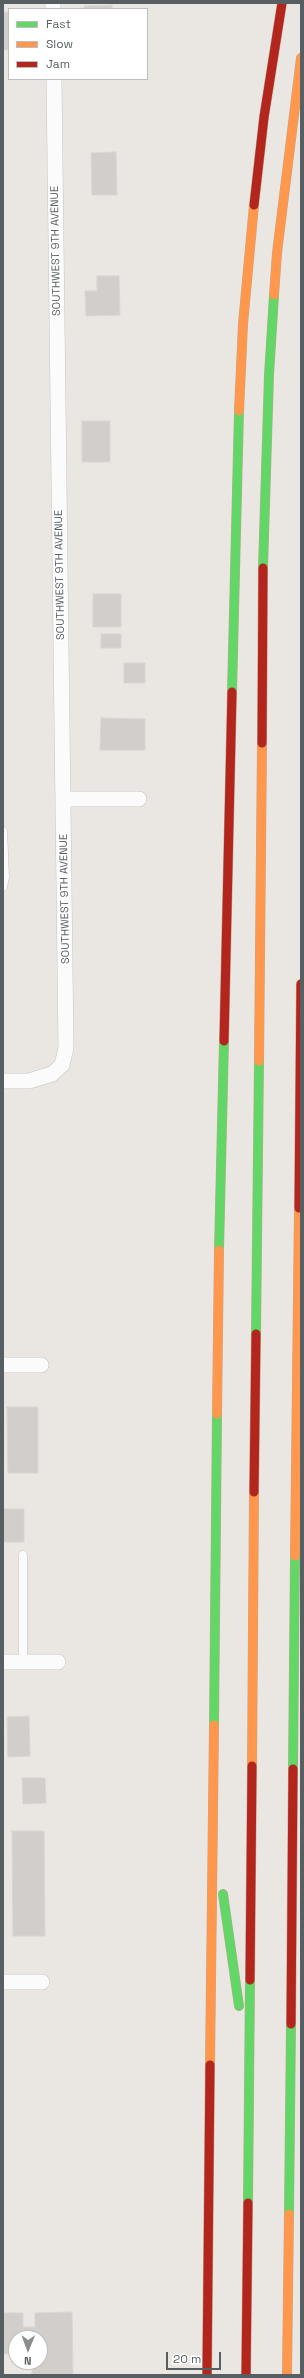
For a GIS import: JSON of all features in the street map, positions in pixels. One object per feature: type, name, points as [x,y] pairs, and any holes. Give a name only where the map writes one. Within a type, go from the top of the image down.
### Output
[{"type":"highway","points":[[208,2375],[212,1825],[219,1248],[239,400],[243,316],[255,187],[282,3]]},
{"type":"highway","points":[[246,2375],[264,503],[269,375],[277,253],[301,58]]},
{"type":"highway","points":[[287,2375],[301,984]]},
{"type":"highway","points":[[212,1825],[249,2074]]},
{"type":"street","name":"SOUTHWEST 9TH AVENUE","points":[[3,1081],[38,1079],[59,1070],[65,1057],[67,1039],[54,80]]},
{"type":"street","points":[[63,799],[139,799]]},
{"type":"street","points":[[3,1365],[41,1365]]},
{"type":"street","points":[[3,1662],[58,1662]]},
{"type":"street","points":[[3,1982],[42,1982]]},
{"type":"lane","points":[[3,831],[5,877],[3,887]]},
{"type":"lane","points":[[23,1555],[23,1662]]},
{"type":"building","points":[[112,5],[112,8],[84,8],[84,6]]},
{"type":"building","points":[[3,12],[8,12],[8,50],[3,50]]},
{"type":"building","points":[[116,152],[117,195],[92,195],[91,153]]},
{"type":"building","points":[[97,276],[119,276],[120,315],[86,316],[85,291],[97,291]]},
{"type":"building","points":[[82,421],[110,421],[110,462],[82,462]]},
{"type":"building","points":[[93,594],[121,594],[121,627],[93,627]]},
{"type":"building","points":[[101,634],[121,634],[121,648],[101,648]]},
{"type":"building","points":[[124,663],[145,663],[145,683],[124,683]]},
{"type":"building","points":[[101,718],[145,719],[145,750],[100,750]]},
{"type":"building","points":[[7,1407],[38,1407],[38,1473],[8,1473]]},
{"type":"building","points":[[3,1509],[24,1509],[24,1542],[3,1542]]},
{"type":"building","points":[[29,1716],[30,1756],[8,1757],[7,1717]]},
{"type":"building","points":[[22,1778],[45,1778],[46,1803],[23,1804]]},
{"type":"building","points":[[12,1831],[44,1831],[45,1936],[13,1936]]},
{"type":"building","points":[[72,2312],[73,2375],[32,2375],[32,2370],[48,2370],[48,2330],[8,2330],[8,2354],[3,2354],[3,2313],[23,2313],[23,2327],[35,2327],[35,2313]]},
{"type":"traffic: fast","points":[[263,568],[269,375],[274,295]]},
{"type":"traffic: fast","points":[[232,692],[239,411]]},
{"type":"traffic: fast","points":[[219,1250],[224,1041]]},
{"type":"traffic: fast","points":[[256,1334],[259,1061]]},
{"type":"traffic: fast","points":[[214,1725],[217,1414]]},
{"type":"traffic: fast","points":[[293,1769],[295,1556]]},
{"type":"traffic: fast","points":[[223,1894],[239,2006]]},
{"type":"traffic: fast","points":[[248,2203],[250,1980]]},
{"type":"traffic: fast","points":[[289,2214],[291,2024]]},
{"type":"traffic: slow","points":[[274,295],[277,253],[301,58]]},
{"type":"traffic: slow","points":[[239,411],[243,324],[254,205]]},
{"type":"traffic: slow","points":[[259,1061],[262,743]]},
{"type":"traffic: slow","points":[[295,1556],[299,1208]]},
{"type":"traffic: slow","points":[[217,1414],[219,1250]]},
{"type":"traffic: slow","points":[[252,1766],[254,1492]]},
{"type":"traffic: slow","points":[[210,2065],[214,1725]]},
{"type":"traffic: slow","points":[[287,2375],[289,2214]]},
{"type":"traffic: jam","points":[[254,205],[264,117],[282,3]]},
{"type":"traffic: jam","points":[[262,743],[263,568]]},
{"type":"traffic: jam","points":[[224,1041],[232,692]]},
{"type":"traffic: jam","points":[[299,1208],[301,984]]},
{"type":"traffic: jam","points":[[254,1492],[256,1334]]},
{"type":"traffic: jam","points":[[250,1980],[252,1766]]},
{"type":"traffic: jam","points":[[291,2024],[293,1769]]},
{"type":"traffic: jam","points":[[207,2375],[210,2065]]},
{"type":"traffic: jam","points":[[246,2375],[248,2203]]}]
